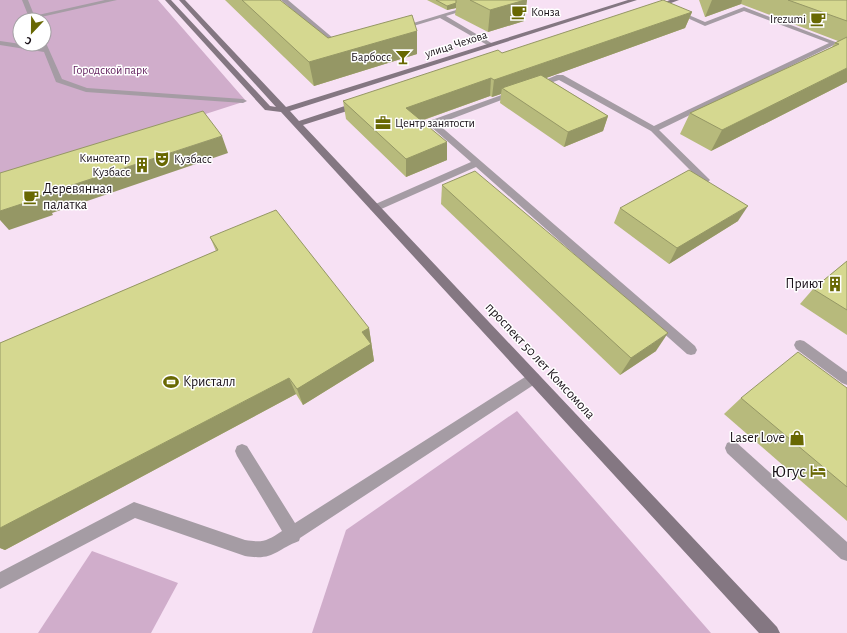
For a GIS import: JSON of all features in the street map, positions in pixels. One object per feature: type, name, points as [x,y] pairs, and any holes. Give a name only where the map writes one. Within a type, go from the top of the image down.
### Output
[{"type":"main road","points":[[168,0],[268,108],[285,110]]},
{"type":"main road","name":"проспект 50 лет Комсомола","points":[[182,0],[771,633]]},
{"type":"main road","name":"улица Чехова","points":[[285,110],[634,0]]},
{"type":"main road","points":[[646,10],[676,0]]},
{"type":"main road","points":[[298,124],[368,102]]},
{"type":"street","points":[[25,0],[30,12]]},
{"type":"street","points":[[52,15],[114,0]]},
{"type":"street","points":[[284,0],[338,46],[345,44]]},
{"type":"street","points":[[389,31],[496,0]]},
{"type":"street","points":[[654,129],[835,43],[744,8],[705,24],[661,5]]},
{"type":"street","points":[[441,16],[491,45]]},
{"type":"street","points":[[0,43],[12,44]]},
{"type":"street","points":[[47,52],[59,80],[86,90],[243,101]]},
{"type":"street","points":[[691,350],[432,123],[560,76],[654,129],[705,180]]},
{"type":"street","points":[[376,208],[478,163]]},
{"type":"street","points":[[800,345],[847,379]]},
{"type":"street","points":[[0,581],[134,510],[245,548],[257,550],[269,549],[293,535],[533,378]]},
{"type":"street","points":[[732,448],[847,553]]},
{"type":"street","points":[[242,451],[293,535]]},
{"type":"green space","name":"Городской парк","points":[[0,0],[158,0],[246,101],[0,180]]},
{"type":"green space","points":[[517,411],[711,633],[312,633],[346,530]]},
{"type":"green space","points":[[92,551],[178,583],[151,633],[38,633]]},
{"type":"building","points":[[242,0],[280,0],[328,38],[412,15],[417,31],[309,62]]},
{"type":"building","points":[[436,0],[456,0],[456,3],[447,6]]},
{"type":"building","points":[[470,0],[525,0],[490,10]]},
{"type":"building","points":[[663,0],[692,12],[494,80],[491,78],[406,108],[447,142],[406,159],[343,101],[498,50],[502,53]]},
{"type":"building","points":[[788,0],[847,0],[847,21]]},
{"type":"building","points":[[847,37],[847,68],[722,130],[690,113],[839,44],[835,43]]},
{"type":"building","points":[[541,75],[608,116],[568,132],[502,88]]},
{"type":"building","points":[[203,111],[222,136],[39,196],[40,198],[0,211],[0,173]]},
{"type":"building","points":[[689,170],[748,206],[677,248],[620,208]]},
{"type":"building","points":[[475,171],[668,333],[631,358],[442,185]]},
{"type":"building","name":"Кристалл","points":[[276,210],[369,328],[362,332],[371,344],[297,389],[289,378],[0,528],[0,343],[218,250],[210,237]]},
{"type":"building","points":[[847,261],[847,310],[813,289]]},
{"type":"building","points":[[798,352],[847,388],[847,487],[741,398]]},
{"type":"place","name":"Конза","points":[[519,12]]},
{"type":"place","name":"Irezumi","points":[[818,19]]},
{"type":"place","name":"Барбосс","points":[[403,57]]},
{"type":"place","name":"Центр занятости","points":[[383,123]]},
{"type":"place","name":"Кузбасс","points":[[162,159]]},
{"type":"place","name":"Кинотеатр Кузбасс","points":[[142,165]]},
{"type":"place","name":"Деревянная палатка","points":[[31,197]]},
{"type":"place","name":"Приют","points":[[835,284]]},
{"type":"place","name":"Кристалл","points":[[171,382]]},
{"type":"place","name":"Laser Love","points":[[797,438]]},
{"type":"place","name":"Югус","points":[[818,471]]}]
